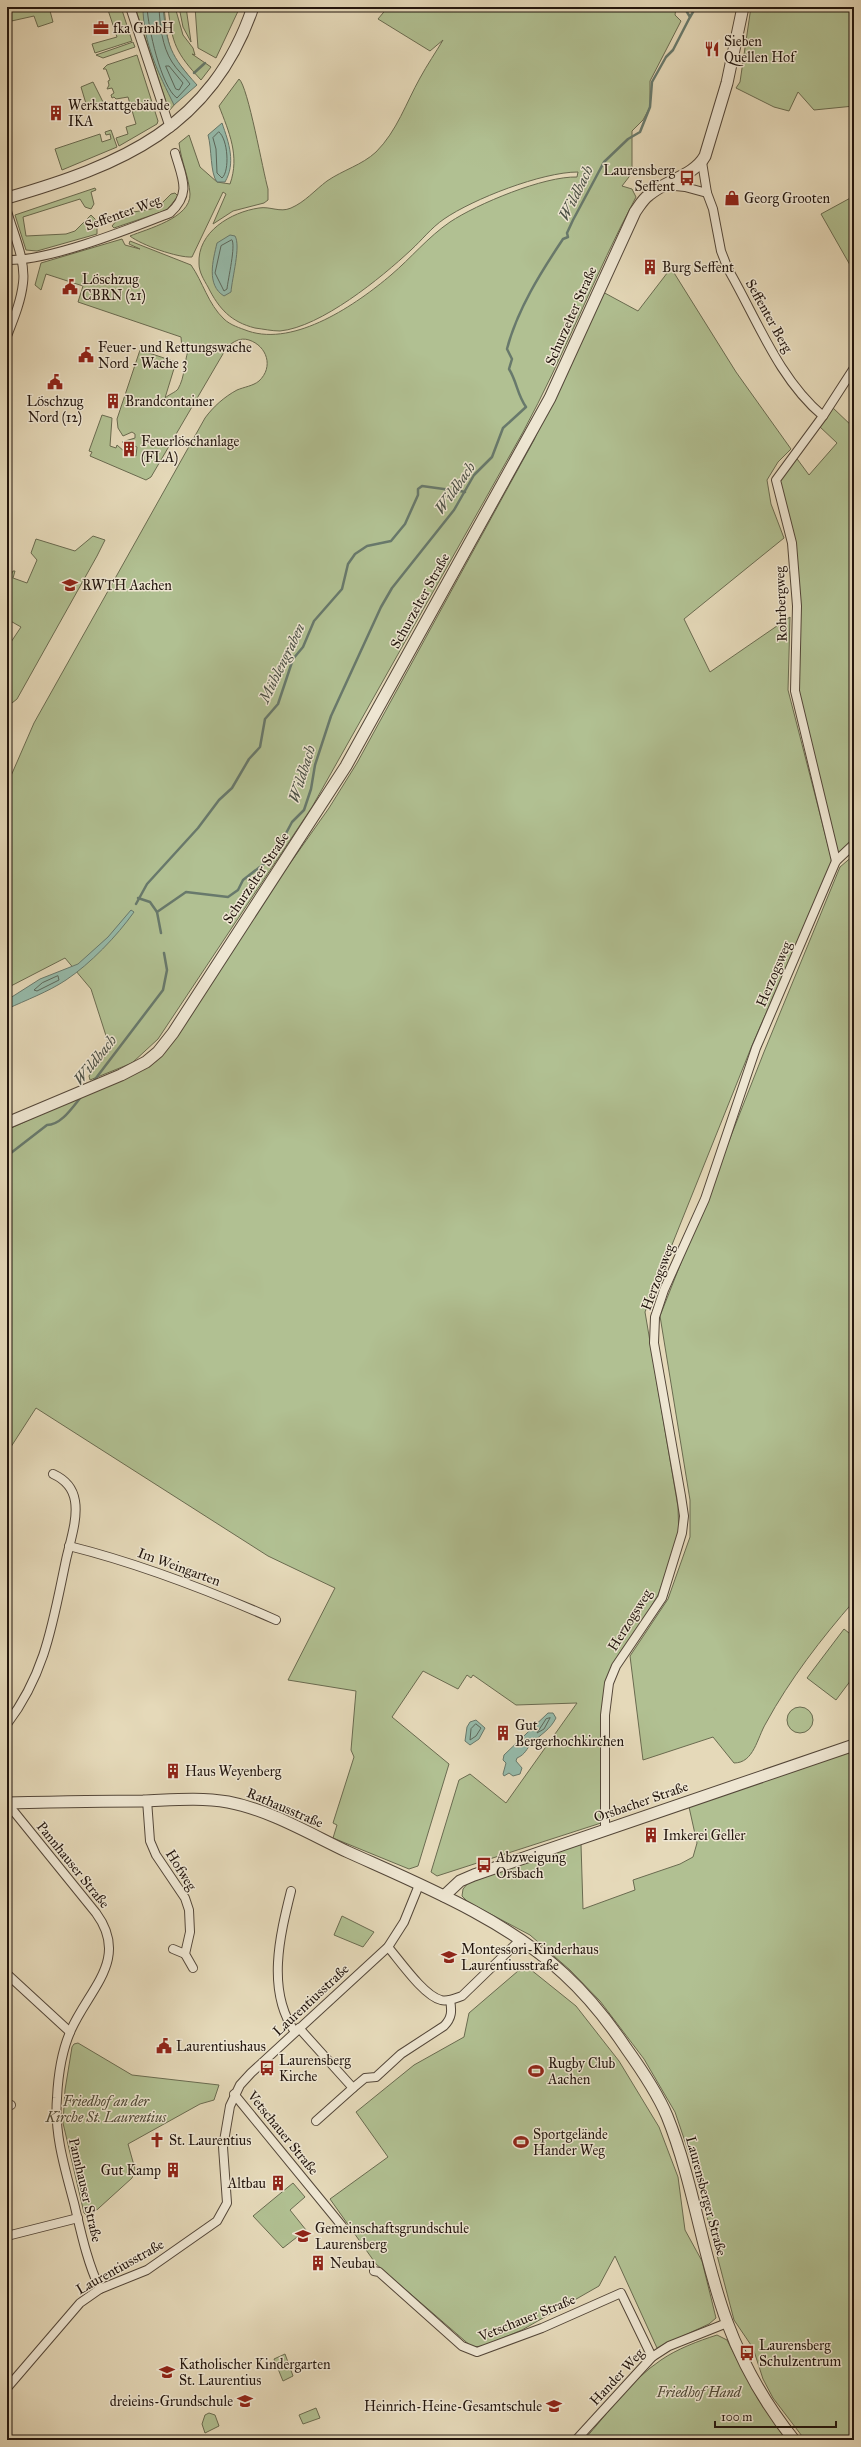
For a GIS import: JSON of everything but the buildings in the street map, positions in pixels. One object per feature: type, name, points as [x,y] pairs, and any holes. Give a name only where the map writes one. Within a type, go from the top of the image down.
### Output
[{"type":"street","points":[[130,7],[170,128]]},
{"type":"street","points":[[7,198],[96,168],[137,150],[170,128],[192,109],[224,69],[245,29],[253,7]]},
{"type":"street","points":[[702,162],[708,148],[727,83],[743,7]]},
{"type":"street","name":"Seffenter Weg","points":[[7,260],[22,260],[61,251],[170,213],[182,201],[184,192],[175,153]]},
{"type":"street","name":"Schurzelter Straße","points":[[7,1123],[101,1084],[146,1062],[158,1052],[311,823],[346,766],[550,398],[635,212],[650,194],[702,162]]},
{"type":"street","name":"Seffenter Berg","points":[[702,162],[707,193],[713,209],[721,251],[728,269],[783,369],[805,401],[823,416]]},
{"type":"street","points":[[665,185],[685,187],[707,193]]},
{"type":"street","points":[[7,211],[22,260],[24,281],[20,302],[7,336]]},
{"type":"street","name":"Rohrbergweg","points":[[836,861],[795,691],[797,606],[792,543],[776,480],[823,416],[854,368]]},
{"type":"street","name":"Herzogsweg","points":[[605,1830],[605,1715],[609,1683],[616,1666],[662,1598],[682,1533],[684,1516],[654,1342],[655,1317],[664,1290],[705,1200],[756,1048],[836,861],[854,844]]},
{"type":"street","points":[[7,1724],[27,1694],[42,1663],[51,1635],[69,1546],[75,1500],[66,1482],[53,1474]]},
{"type":"street","name":"Im Weingarten","points":[[69,1546],[140,1566],[198,1586],[276,1620]]},
{"type":"street","name":"Orsbacher Straße","points":[[444,1896],[460,1881],[470,1877],[854,1745]]},
{"type":"street","name":"Rathausstraße","points":[[7,1803],[198,1799],[240,1805],[275,1818],[444,1896]]},
{"type":"street","name":"Hofweg","points":[[147,1800],[150,1841],[159,1860],[185,1898],[188,1910],[190,1932],[186,1954]]},
{"type":"street","name":"Pannhauser Straße","points":[[7,1803],[96,1913],[105,1930],[109,1954],[107,1967],[70,2032],[59,2075],[56,2118],[61,2152],[91,2270],[100,2290]]},
{"type":"street","name":"Laurentiusstraße","points":[[7,2388],[80,2303],[100,2290],[147,2270],[202,2232],[222,2214],[227,2203],[223,2147],[227,2121],[234,2094],[244,2081],[297,2030],[388,1947],[404,1922],[420,1885]]},
{"type":"street","points":[[291,1890],[280,1932],[278,1994],[282,2007],[297,2030],[352,2088]]},
{"type":"street","name":"Laurensberger Straße","points":[[444,1896],[520,1940],[565,1975],[605,2017],[643,2071],[666,2112],[685,2166],[713,2276],[727,2323],[746,2367],[794,2440]]},
{"type":"street","points":[[388,1947],[432,1996],[442,2001],[462,1996],[520,1940]]},
{"type":"street","points":[[173,1949],[186,1954],[193,1968]]},
{"type":"street","points":[[7,1974],[70,2032]]},
{"type":"street","points":[[316,2121],[365,2078],[376,2077],[401,2054],[444,2026],[450,2020],[452,2012],[450,2000]]},
{"type":"street","name":"Vetschauer Straße","points":[[234,2094],[342,2226]]},
{"type":"street","points":[[7,2236],[78,2218]]},
{"type":"street","name":"Vetschauer Straße","points":[[374,2271],[379,2272],[462,2346],[477,2352],[542,2328],[621,2293],[652,2358]]},
{"type":"street","name":"Hander Weg","points":[[576,2440],[652,2358],[669,2346],[727,2323]]},
{"type":"green space","points":[[18,7],[61,7],[50,11],[53,22],[38,27],[34,16],[7,22],[7,11]]},
{"type":"green space","points":[[107,7],[121,7],[132,41],[95,53],[92,44],[117,37]]},
{"type":"green space","points":[[135,7],[164,7],[170,48],[176,60],[193,83],[169,111]]},
{"type":"green space","points":[[168,7],[175,7],[183,35],[193,48],[195,55],[192,54],[211,67],[201,80],[186,62],[177,47],[171,30]]},
{"type":"green space","points":[[179,7],[186,7],[191,42],[183,27]]},
{"type":"green space","points":[[195,7],[240,7],[216,58],[198,48]]},
{"type":"green space","points":[[388,7],[676,7],[675,15],[681,21],[650,81],[650,107],[643,120],[632,131],[632,173],[622,186],[632,189],[636,197],[523,432],[312,807],[158,1039],[132,1063],[90,1080],[89,1076],[109,1045],[91,989],[65,958],[7,988],[7,785],[34,723],[205,418],[223,399],[237,390],[257,383],[264,375],[267,363],[264,352],[255,343],[249,340],[240,340],[227,347],[151,477],[146,480],[90,456],[92,452],[89,451],[102,415],[112,418],[110,446],[116,448],[117,445],[125,452],[136,456],[137,447],[122,442],[135,438],[135,434],[132,432],[123,436],[118,428],[117,419],[140,350],[176,362],[165,398],[178,389],[183,375],[188,351],[182,349],[181,337],[78,302],[83,286],[46,274],[41,290],[35,285],[41,263],[122,239],[125,245],[140,249],[129,244],[130,241],[191,265],[214,307],[229,323],[248,331],[266,334],[285,333],[305,328],[324,320],[361,298],[391,275],[442,228],[462,215],[511,192],[529,186],[563,178],[577,177],[578,172],[563,173],[527,182],[490,195],[457,211],[439,223],[384,274],[350,300],[314,321],[296,328],[280,331],[255,328],[239,322],[227,314],[212,295],[200,270],[200,253],[204,242],[210,233],[227,219],[248,210],[263,208],[283,210],[291,208],[305,199],[327,181],[371,157],[390,135],[420,78],[443,40],[430,51],[378,19]]},
{"type":"green space","points":[[751,7],[854,7],[854,106],[814,110],[798,92],[789,111],[774,107],[736,88],[740,82]]},
{"type":"green space","points":[[133,42],[135,47],[103,58],[96,55]]},
{"type":"green space","points":[[137,55],[158,121],[157,124],[119,146],[116,138],[128,134],[126,127],[136,124],[128,97],[116,99],[114,97],[112,98],[111,95],[114,93],[112,88],[107,89],[109,85],[108,81],[110,80],[106,69],[103,69],[107,65]]},
{"type":"green space","points":[[239,79],[243,85],[251,112],[268,189],[268,200],[264,203],[233,211],[213,224],[226,194],[223,192],[192,257],[169,253],[135,240],[130,236],[157,226],[176,216],[183,210],[188,202],[190,194],[179,143],[189,135],[200,167],[217,182],[230,184],[233,174],[234,154],[230,135],[219,106]]},
{"type":"green space","points":[[93,82],[103,102],[87,107],[81,87]]},
{"type":"green space","points":[[111,130],[117,147],[62,170],[55,149],[100,134],[102,142],[111,139],[110,134],[106,135],[105,132]]},
{"type":"green space","points":[[95,188],[96,190],[91,192],[94,204],[91,209],[85,207],[80,199],[23,217],[26,236],[66,234],[75,231],[91,215],[97,221],[97,234],[37,251],[26,250],[15,215]]},
{"type":"green space","points":[[175,193],[178,196],[167,210],[114,228],[112,226],[122,214],[151,209],[160,205],[171,194]]},
{"type":"green space","points":[[854,196],[854,272],[821,214]]},
{"type":"green space","points":[[671,268],[736,372],[791,449],[778,462],[767,480],[771,504],[784,538],[684,619],[710,672],[790,617],[788,690],[832,861],[751,1048],[645,1312],[678,1507],[679,1540],[658,1595],[606,1682],[601,1823],[437,1876],[431,1872],[459,1780],[470,1774],[506,1803],[577,1703],[516,1705],[473,1675],[471,1678],[467,1675],[458,1689],[423,1671],[392,1717],[449,1764],[418,1866],[409,1869],[333,1838],[337,1825],[333,1823],[354,1757],[351,1750],[356,1691],[288,1680],[335,1588],[268,1556],[36,1408],[7,1453],[7,1130],[148,1065],[329,808],[357,763],[534,440],[601,291],[638,311]]},
{"type":"green space","points":[[832,407],[854,428],[854,839],[838,854],[795,691],[795,547],[774,483],[795,456],[809,475],[837,443],[819,426]]},
{"type":"green space","points":[[93,536],[105,540],[17,699],[7,707],[7,640],[11,642],[21,627],[7,619],[7,583],[13,571],[15,571],[13,578],[27,583],[37,560],[31,553],[36,539],[75,551]]},
{"type":"green space","points":[[854,855],[854,1601],[818,1645],[785,1691],[766,1723],[754,1749],[746,1759],[741,1762],[734,1763],[713,1737],[643,1760],[630,1656],[668,1599],[690,1537],[690,1500],[660,1316],[764,1052],[840,867]]},
{"type":"green space","points":[[844,1629],[854,1637],[854,1676],[836,1700],[807,1678]]},
{"type":"green space","points":[[800,1707],[810,1710],[813,1720],[810,1730],[800,1733],[790,1730],[787,1720],[790,1710]]},
{"type":"green space","points":[[854,1749],[854,2440],[805,2440],[773,2398],[763,2379],[753,2348],[734,2320],[695,2171],[675,2112],[644,2059],[600,2001],[570,1970],[530,1935],[468,1902],[462,1896],[463,1889],[468,1883],[581,1844],[583,1909],[635,1890],[633,1880],[680,1864],[693,1857],[697,1843],[689,1807]]},
{"type":"green space","points":[[342,1916],[374,1932],[363,1947],[334,1935]]},
{"type":"green space","name":"Sportgelände Hander Weg","points":[[525,1965],[576,2006],[619,2061],[659,2127],[678,2177],[685,2230],[702,2261],[716,2318],[709,2324],[657,2348],[615,2256],[599,2286],[522,2330],[483,2346],[472,2347],[376,2264],[330,2199],[388,2157],[356,2112],[414,2065],[464,2037],[469,2013]]},
{"type":"green space","name":"Friedhof an der Kirche St. Laurentius","points":[[78,2043],[132,2075],[219,2085],[214,2100],[200,2104],[128,2144],[135,2169],[132,2178],[89,2217],[84,2213],[63,2123],[65,2090],[72,2047],[74,2044]]},
{"type":"green space","points":[[293,2183],[305,2197],[290,2210],[306,2230],[283,2248],[253,2216]]},
{"type":"green space","name":"Friedhof Hand","points":[[717,2335],[727,2340],[758,2399],[786,2440],[584,2440],[620,2397],[650,2368],[667,2356],[681,2349]]},
{"type":"green space","points":[[285,2354],[293,2376],[283,2381],[274,2359]]},
{"type":"green space","points":[[316,2408],[320,2418],[303,2424],[299,2415]]},
{"type":"green space","points":[[209,2413],[215,2415],[219,2426],[205,2433],[202,2424],[205,2415]]},
{"type":"water","points":[[143,7],[163,7],[166,31],[171,49],[181,66],[197,85],[174,105],[149,46]]},
{"type":"water","points":[[222,123],[229,145],[231,160],[225,182],[217,182],[213,173],[208,135]]},
{"type":"water","points":[[230,235],[235,236],[237,241],[237,254],[231,292],[224,296],[218,291],[215,285],[212,272],[217,243]]},
{"type":"water","points":[[131,910],[134,912],[120,930],[94,958],[66,980],[37,996],[7,1009],[7,1000],[40,979],[78,964],[108,937]]},
{"type":"water","points":[[548,1713],[553,1713],[556,1718],[554,1722],[532,1743],[524,1753],[517,1758],[516,1761],[522,1768],[520,1774],[513,1776],[509,1773],[504,1776],[503,1774],[506,1763],[503,1760],[504,1755]]},
{"type":"water","points":[[476,1720],[485,1728],[479,1739],[470,1745],[465,1741],[467,1727],[470,1722]]},
{"type":"waterway","name":"Wildbach","points":[[161,933],[157,912],[186,892],[228,897],[238,890],[243,880],[274,856],[292,822],[304,810],[311,789],[315,765],[331,716],[381,607],[392,588],[454,510],[474,475],[492,457],[503,428],[526,407],[509,369],[512,359],[507,349],[511,334],[530,292],[563,239],[568,237],[567,233],[573,220],[604,162],[628,139],[640,132],[650,107],[652,82],[666,57],[673,50],[690,17],[684,7]]},
{"type":"waterway","points":[[690,17],[693,12],[692,7]]},
{"type":"waterway","points":[[194,73],[205,63]]},
{"type":"waterway","name":"Mühlengraben","points":[[136,904],[147,884],[198,828],[219,800],[232,788],[249,759],[260,747],[265,719],[278,704],[293,659],[303,647],[314,621],[342,589],[348,564],[355,554],[367,546],[391,541],[405,524],[418,495],[418,489],[422,486],[451,490]]},
{"type":"waterway","name":"Wildbach","points":[[460,491],[465,492]]},
{"type":"waterway","points":[[138,898],[150,902],[157,912]]},
{"type":"waterway","name":"Wildbach","points":[[93,1082],[163,990],[167,970],[164,953]]},
{"type":"waterway","name":"Wildbach","points":[[7,1156],[47,1125],[62,1119],[81,1097]]},
{"type":"place","name":"fka GmbH","points":[[101,28]]},
{"type":"place","name":"Sieben Quellen Hof","points":[[712,49]]},
{"type":"place","name":"Werkstattgebäude IKA","points":[[56,113]]},
{"type":"place","name":"Laurensberg Seffent","points":[[687,178]]},
{"type":"place","name":"Georg Grooten","points":[[732,198]]},
{"type":"place","name":"Burg Seffent","points":[[650,267]]},
{"type":"place","name":"Löschzug CBRN (21)","points":[[70,287]]},
{"type":"place","name":"Feuer- und Rettungswache Nord - Wache 3","points":[[86,355]]},
{"type":"place","name":"Löschzug Nord (12)","points":[[55,382]]},
{"type":"place","name":"Brandcontainer","points":[[113,401]]},
{"type":"place","name":"Feuerlöschanlage (FLA)","points":[[129,449]]},
{"type":"place","name":"RWTH Aachen","points":[[70,585]]},
{"type":"place","name":"Gut Bergerhochkirchen","points":[[503,1733]]},
{"type":"place","name":"Haus Weyenberg","points":[[173,1771]]},
{"type":"place","name":"Imkerei Geller","points":[[651,1835]]},
{"type":"place","name":"Abzweigung Orsbach","points":[[484,1865]]},
{"type":"place","name":"Montessori-Kinderhaus Laurentiusstraße","points":[[449,1957]]},
{"type":"place","name":"Laurentiushaus","points":[[164,2046]]},
{"type":"place","name":"Laurensberg Kirche","points":[[267,2068]]},
{"type":"place","name":"Rugby Club Aachen","points":[[536,2071]]},
{"type":"place","name":"St. Laurentius","points":[[157,2140]]},
{"type":"place","name":"Sportgelände Hander Weg","points":[[521,2142]]},
{"type":"place","name":"Gut Kamp","points":[[173,2170]]},
{"type":"place","name":"Altbau","points":[[278,2183]]},
{"type":"place","name":"Gemeinschaftsgrundschule Laurensberg","points":[[303,2236]]},
{"type":"place","name":"Neubau","points":[[318,2263]]},
{"type":"place","name":"Laurensberg Schulzentrum","points":[[747,2353]]},
{"type":"place","name":"Katholischer Kindergarten St. Laurentius","points":[[167,2372]]},
{"type":"place","name":"dreieins-Grundschule","points":[[245,2401]]},
{"type":"place","name":"Heinrich-Heine-Gesamtschule","points":[[554,2406]]}]
